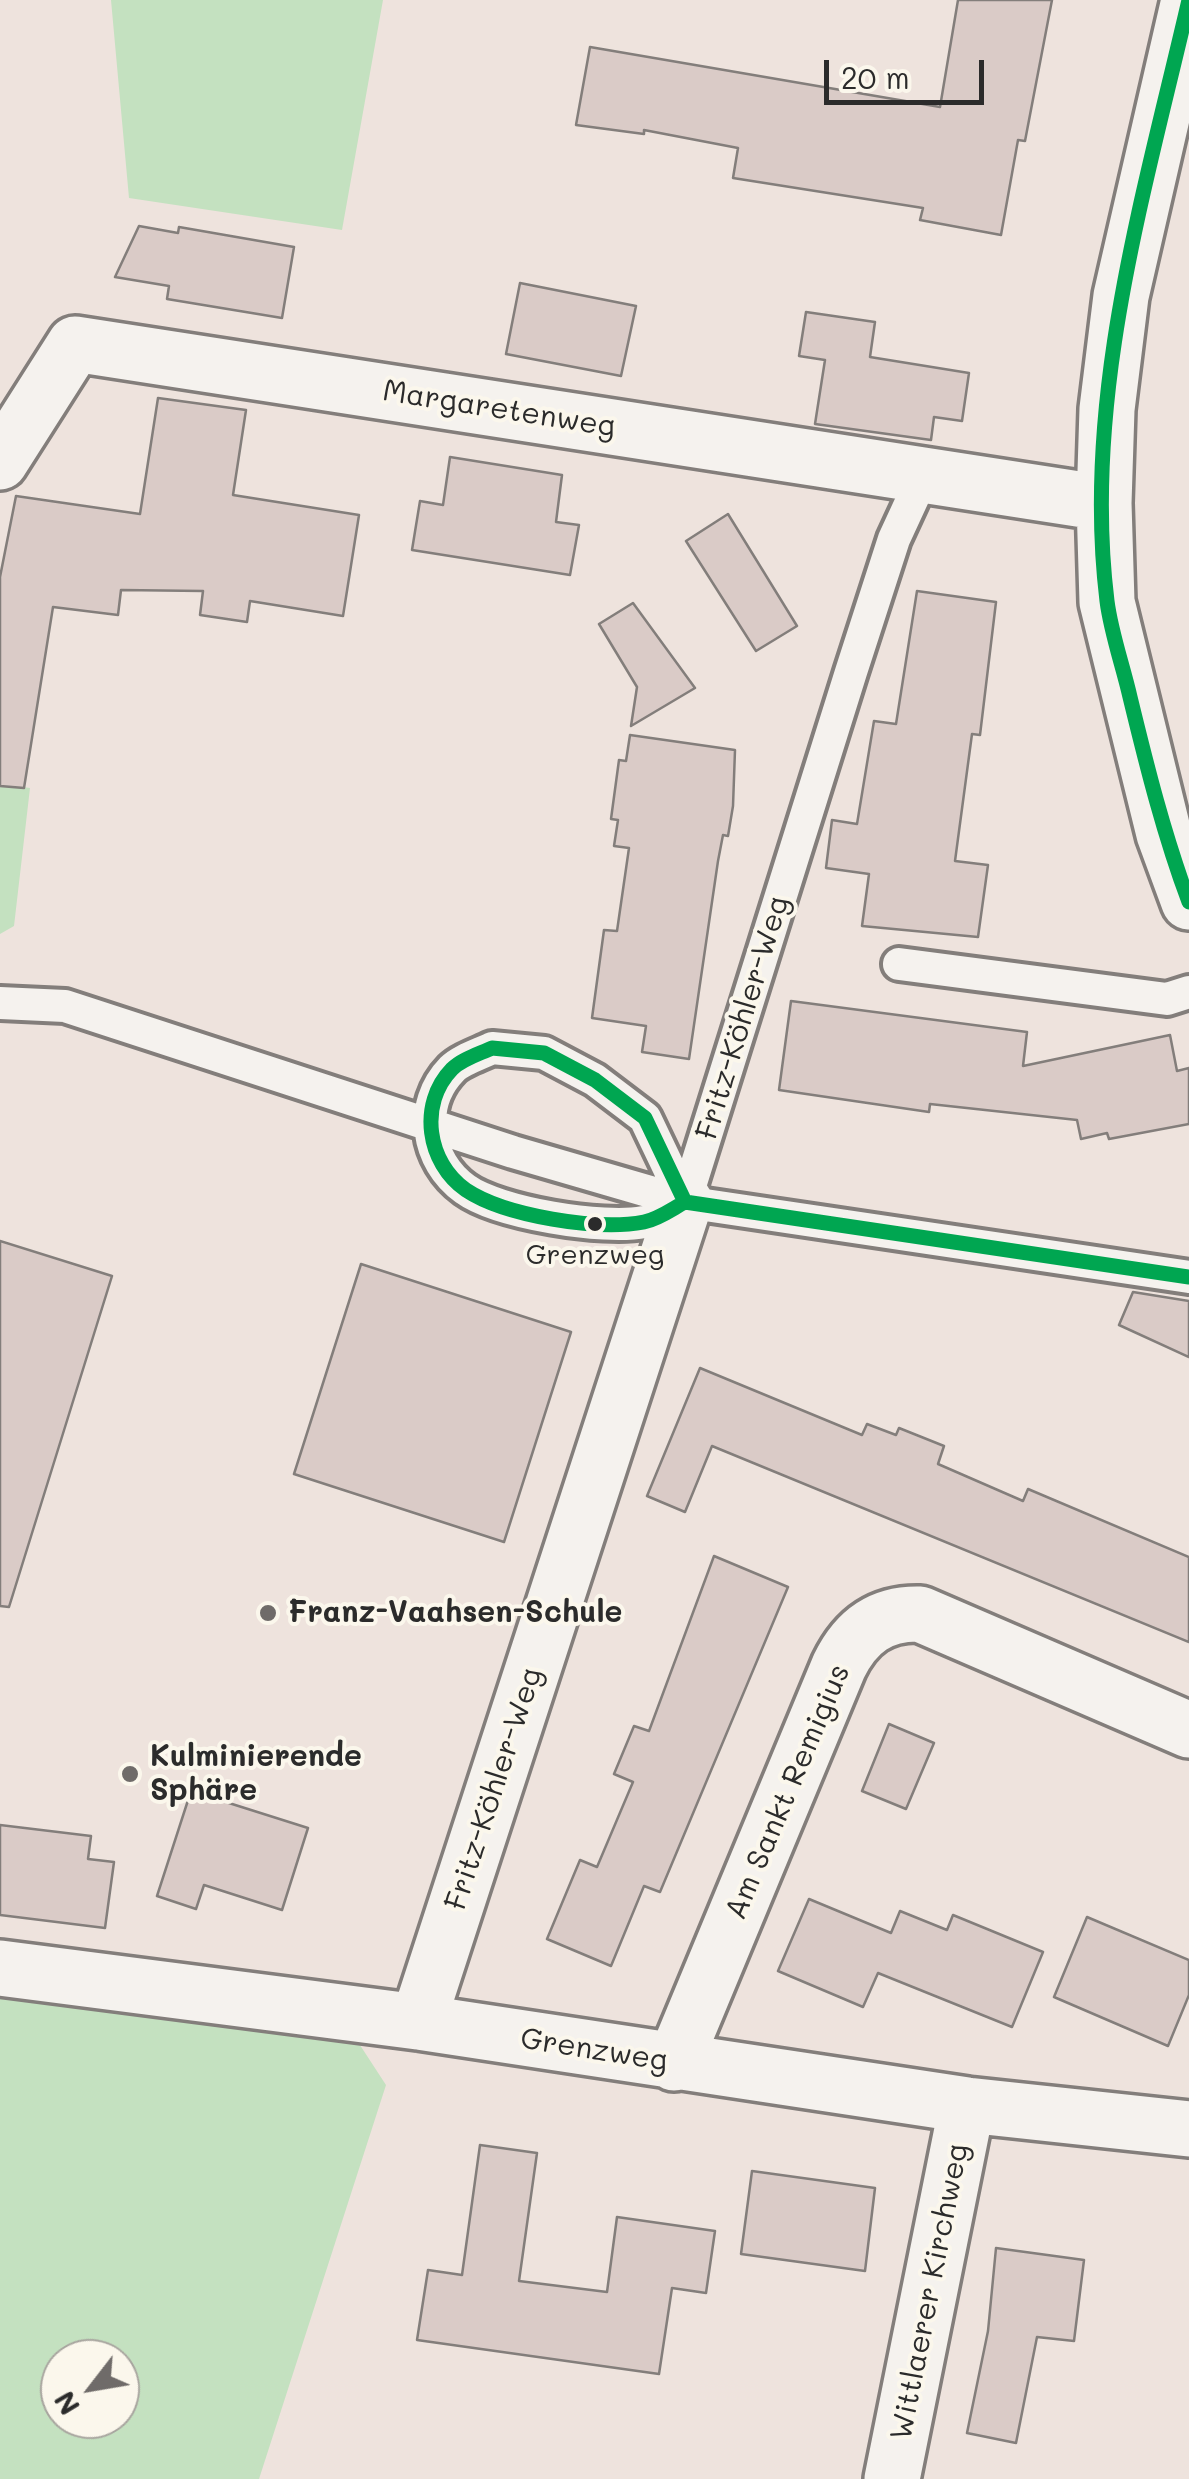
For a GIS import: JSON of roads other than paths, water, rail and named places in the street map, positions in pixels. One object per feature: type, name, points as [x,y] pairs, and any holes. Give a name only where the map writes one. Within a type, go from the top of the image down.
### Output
[{"type":"street","points":[[1189,0],[1120,296],[1107,409],[1104,503],[1107,602],[1164,834],[1189,902]]},
{"type":"street","name":"Margaretenweg","points":[[0,462],[75,344],[924,474]]},
{"type":"street","points":[[924,474],[1104,503]]},
{"type":"street","name":"Fritz-Köhler-Weg","points":[[418,2022],[691,1184]]},
{"type":"street","name":"Am Sankt Remigius","points":[[674,2063],[840,1666],[852,1641],[874,1624],[896,1613],[920,1614],[1189,1730]]},
{"type":"street","name":"Grenzweg","points":[[0,1968],[418,2022],[967,2105],[1189,2129]]},
{"type":"street","name":"Wittlaerer Kirchweg","points":[[892,2479],[967,2105]]},
{"type":"lane","name":"Fritz-Köhler-Weg","points":[[691,1184],[889,556],[924,474]]},
{"type":"lane","points":[[898,964],[1167,998],[1189,992]]},
{"type":"lane","points":[[0,1004],[65,1006],[428,1124],[691,1184],[1189,1276]]},
{"type":"lane","points":[[492,1048],[544,1053],[595,1080],[645,1118],[691,1184],[646,1222],[600,1224],[505,1206],[467,1190],[440,1166],[428,1124],[431,1102],[452,1068],[492,1048]]},
{"type":"place","name":"Grenzweg","points":[[595,1224]]},
{"type":"place","name":"Franz-Vaahsen-Schule","points":[[268,1613]]},
{"type":"place","name":"Kulminierende Sphäre","points":[[130,1774]]}]
